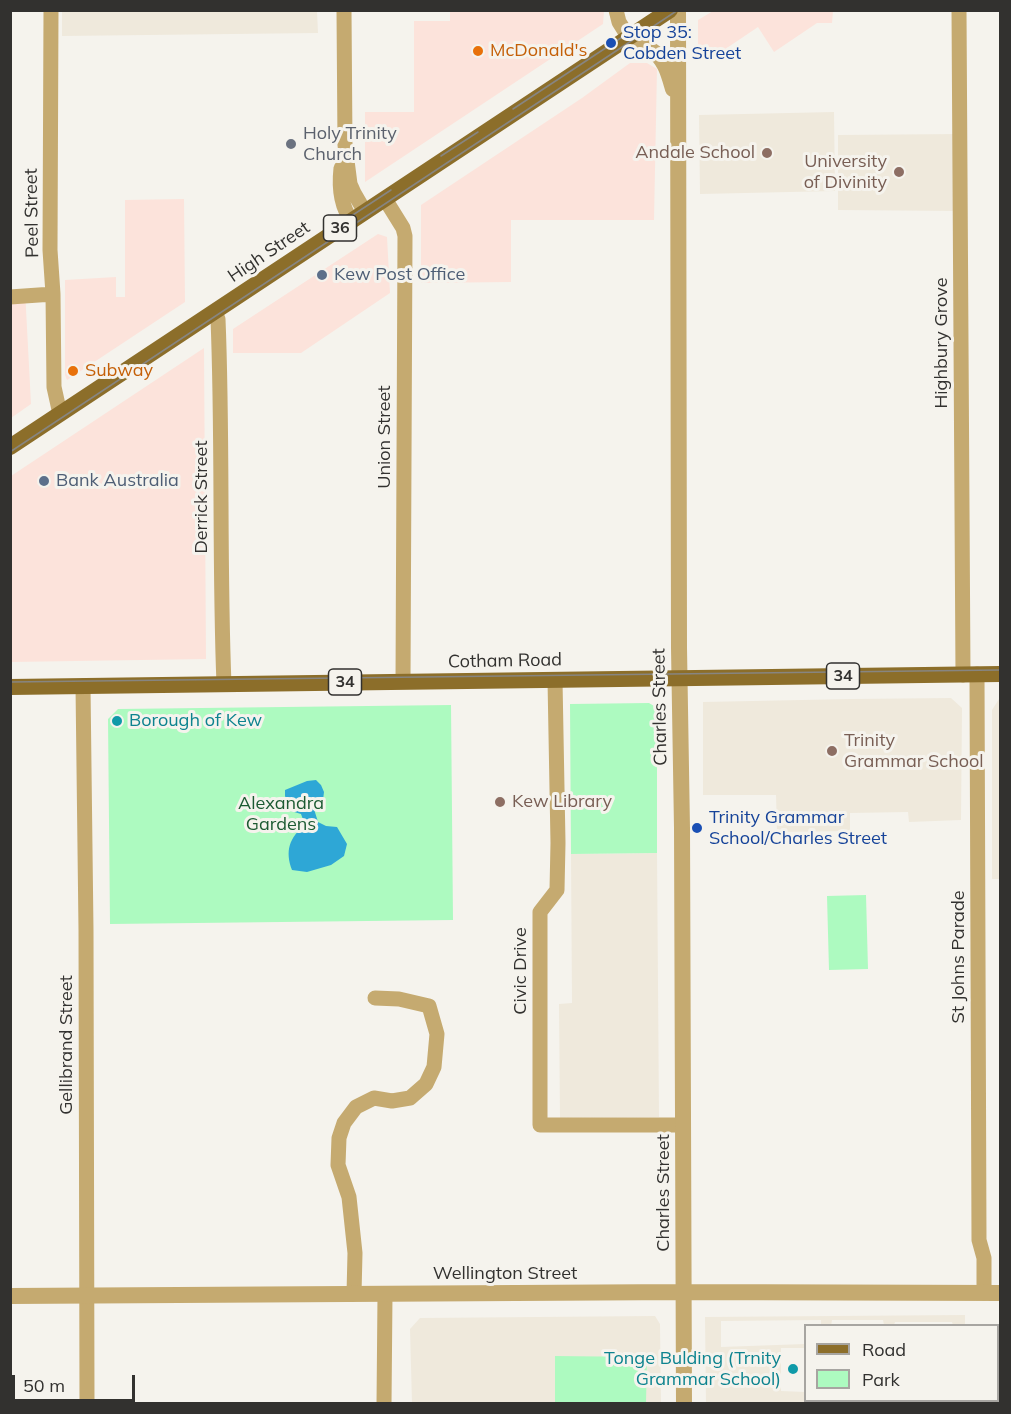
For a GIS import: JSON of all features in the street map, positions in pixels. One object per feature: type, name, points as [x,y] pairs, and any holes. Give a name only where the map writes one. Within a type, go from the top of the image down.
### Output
[{"type":"main road","name":"High Street","points":[[10,447],[670,10]]},
{"type":"main road","name":"Cotham Road","points":[[10,687],[1000,674]]},
{"type":"street","name":"Peel Street","points":[[51,10],[51,250],[54,387],[60,414]]},
{"type":"street","points":[[344,10],[345,145],[340,190],[349,217],[358,217]]},
{"type":"street","points":[[616,10],[619,22],[629,38],[661,58],[666,66],[678,104]]},
{"type":"street","name":"Charles Street","points":[[678,10],[679,678],[682,828],[684,1404]]},
{"type":"street","name":"Highbury Grove","points":[[959,10],[970,674]]},
{"type":"street","name":"Union Street","points":[[385,199],[403,228],[405,236],[403,681]]},
{"type":"street","points":[[10,297],[53,294]]},
{"type":"street","name":"Derrick Street","points":[[214,312],[218,319],[221,410],[224,684]]},
{"type":"street","name":"St Johns Parade","points":[[970,674],[979,1240],[974,1258],[986,1293]]},
{"type":"street","name":"Civic Drive","points":[[555,680],[557,890],[540,912],[540,1125],[683,1125]]},
{"type":"street","name":"Gellibrand Street","points":[[83,686],[87,1404]]},
{"type":"street","points":[[354,1294],[355,1253],[349,1197],[338,1165],[339,1138],[344,1123],[356,1107],[374,1098],[392,1101],[410,1098],[426,1084],[434,1067],[437,1034],[429,1006],[399,999],[375,998]]},
{"type":"street","name":"Wellington Street","points":[[10,1296],[684,1292],[986,1293]]},
{"type":"street","points":[[384,1404],[385,1294]]},
{"type":"shaded area","points":[[62,11],[317,11],[318,33],[62,36]]},
{"type":"shaded area","points":[[450,11],[604,11],[603,24],[365,182],[365,112],[414,112],[414,21],[450,21]]},
{"type":"shaded area","points":[[713,11],[833,11],[832,23],[817,23],[774,52],[758,27],[712,58],[698,57],[698,20]]},
{"type":"shaded area","points":[[630,63],[647,63],[657,69],[654,220],[511,220],[511,282],[421,283],[421,205],[582,98]]},
{"type":"shaded area","name":"Andale School","points":[[834,112],[835,191],[700,194],[699,115]]},
{"type":"shaded area","name":"University of Divinity","points":[[960,134],[960,211],[838,210],[838,135]]},
{"type":"shaded area","points":[[184,199],[185,302],[67,380],[65,375],[65,280],[116,277],[116,297],[125,297],[125,200]]},
{"type":"shaded area","points":[[378,234],[387,237],[390,293],[301,353],[233,353],[233,329]]},
{"type":"shaded area","points":[[25,290],[31,404],[11,418],[11,291]]},
{"type":"shaded area","points":[[204,348],[206,659],[11,662],[11,476]]},
{"type":"shaded area","name":"Trinity Grammar School","points":[[951,698],[962,708],[961,820],[909,822],[908,812],[850,813],[850,831],[777,832],[776,795],[703,795],[703,702]]},
{"type":"shaded area","points":[[999,699],[1000,879],[992,879],[992,710]]},
{"type":"shaded area","points":[[657,853],[659,1117],[560,1118],[559,1004],[572,1003],[571,854]]},
{"type":"shaded area","points":[[965,1315],[965,1324],[895,1322],[894,1324],[884,1324],[883,1320],[832,1320],[831,1324],[821,1324],[821,1320],[721,1321],[721,1347],[804,1344],[804,1348],[781,1348],[781,1391],[804,1392],[804,1402],[925,1402],[922,1404],[706,1404],[705,1317]]},
{"type":"shaded area","points":[[655,1316],[660,1324],[661,1403],[412,1403],[410,1329],[420,1318]]},
{"type":"green space","points":[[649,703],[657,711],[657,853],[571,854],[570,704]]},
{"type":"green space","name":"Alexandra Gardens","points":[[451,705],[453,920],[110,924],[108,719],[118,709]]},
{"type":"green space","points":[[866,895],[868,969],[829,970],[827,896]]},
{"type":"green space","points":[[555,1356],[647,1357],[646,1403],[555,1403]]},
{"type":"water","points":[[316,780],[324,792],[323,800],[314,809],[318,822],[326,826],[337,827],[347,844],[344,856],[331,865],[307,872],[292,870],[289,857],[290,845],[295,835],[305,825],[301,814],[291,811],[285,790],[307,781]]},
{"type":"tram line","points":[[10,452],[678,10]]},
{"type":"tram line","points":[[513,109],[636,28]]},
{"type":"tram line","points":[[441,156],[478,132]]},
{"type":"tram line","points":[[333,228],[391,190]]},
{"type":"tram line","points":[[10,682],[1000,670]]},
{"type":"place","name":"Stop 35: Cobden Street","points":[[611,43]]},
{"type":"place","name":"McDonald's","points":[[478,51]]},
{"type":"place","name":"Holy Trinity Church","points":[[291,144]]},
{"type":"place","name":"Andale School","points":[[767,153]]},
{"type":"place","name":"University of Divinity","points":[[899,172]]},
{"type":"place","name":"Kew Post Office","points":[[322,275]]},
{"type":"place","name":"Subway","points":[[73,371]]},
{"type":"place","name":"Bank Australia","points":[[44,481]]},
{"type":"place","name":"Borough of Kew","points":[[117,721]]},
{"type":"place","name":"Trinity Grammar School","points":[[832,751]]},
{"type":"place","name":"Kew Library","points":[[500,802]]},
{"type":"place","name":"Trinity Grammar School/Charles Street","points":[[697,828]]},
{"type":"place","name":"Tonge Bulding (Trnity Grammar School)","points":[[793,1369]]}]
